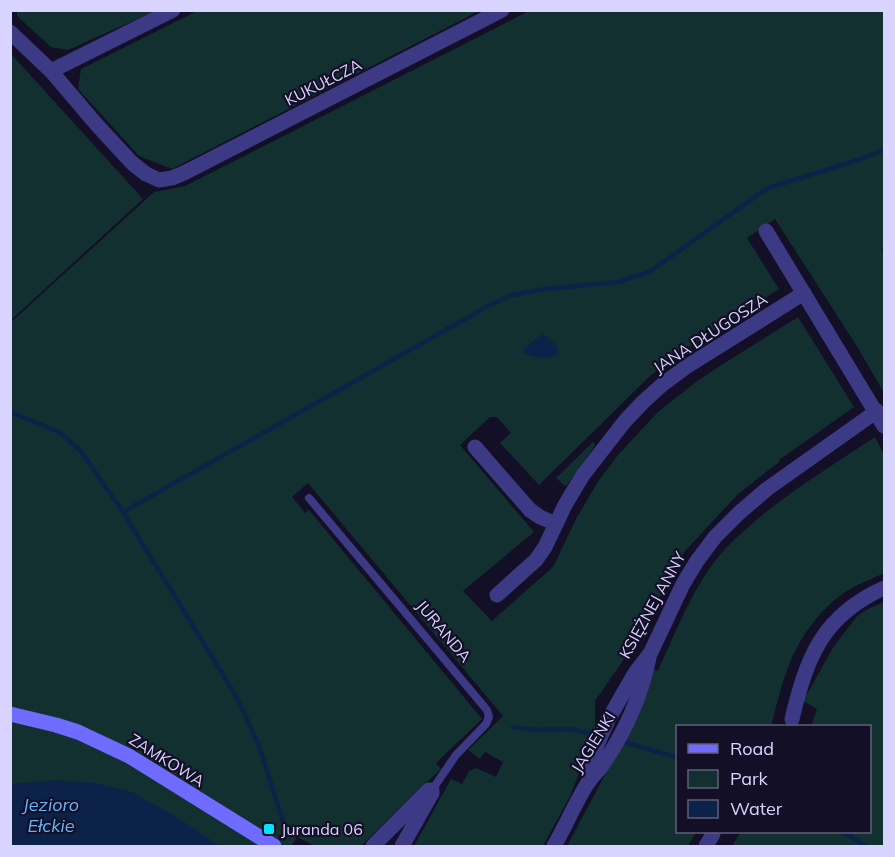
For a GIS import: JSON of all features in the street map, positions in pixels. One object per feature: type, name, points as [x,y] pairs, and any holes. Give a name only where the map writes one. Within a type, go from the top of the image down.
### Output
[{"type":"street","points":[[11,33],[51,72],[173,10]]},
{"type":"street","name":"KUKUŁCZA","points":[[51,72],[132,163],[159,180],[184,173],[502,10]]},
{"type":"street","points":[[766,231],[885,426]]},
{"type":"street","name":"JANA DŁUGOSZA","points":[[497,595],[536,560],[546,547],[571,495],[590,466],[643,402],[686,367],[804,293]]},
{"type":"street","name":"KSIĘŻNEJ ANNY","points":[[651,652],[683,584],[715,537],[767,489],[877,411]]},
{"type":"street","points":[[475,447],[530,510],[556,524]]},
{"type":"street","points":[[792,719],[808,662],[825,633],[834,622],[856,604],[870,594],[885,588]]},
{"type":"street","name":"JAGIENKI","points":[[554,846],[589,782],[624,727],[645,677],[651,652]]},
{"type":"street","name":"ZAMKOWA","points":[[10,714],[78,732],[129,756],[274,846]]},
{"type":"street","name":"JURANDA","points":[[373,846],[429,790],[432,790]]},
{"type":"street","name":"JURANDA","points":[[402,846],[432,790]]},
{"type":"lane","name":"JURANDA","points":[[309,498],[487,710],[489,717],[486,724],[456,755],[432,790]]},
{"type":"green space","points":[[17,10],[155,11],[68,50],[51,47],[17,16]]},
{"type":"green space","points":[[197,11],[479,11],[172,169],[139,156],[78,89],[81,69]]},
{"type":"green space","points":[[529,11],[884,11],[884,253],[878,242],[884,255],[884,393],[858,348],[775,219],[747,238],[779,289],[678,354],[650,376],[539,485],[500,443],[511,433],[497,417],[490,417],[460,445],[534,532],[463,591],[492,621],[553,567],[577,517],[599,480],[618,455],[658,412],[696,382],[798,317],[854,407],[779,460],[738,494],[685,551],[638,639],[595,701],[596,731],[570,796],[543,846],[414,846],[451,779],[462,784],[469,771],[476,768],[496,777],[503,762],[485,752],[480,759],[468,750],[503,716],[308,483],[292,497],[305,513],[309,510],[482,719],[436,763],[441,769],[361,846],[315,846],[297,837],[291,846],[11,846],[10,323],[154,192],[185,186]]},
{"type":"green space","points":[[11,55],[143,199],[11,320]]},
{"type":"green space","points":[[875,437],[884,455],[884,573],[838,597],[814,621],[791,660],[771,725],[676,725],[676,833],[695,833],[688,846],[567,846],[630,728],[654,670],[658,671],[705,575],[727,547],[744,531],[817,475]]},
{"type":"green space","points":[[593,442],[594,447],[565,486],[556,478]]},
{"type":"green space","points":[[884,602],[884,846],[732,846],[740,833],[871,833],[871,725],[811,725],[817,709],[803,701],[834,646],[858,615]]},
{"type":"water","points":[[543,334],[557,347],[557,353],[554,356],[543,358],[524,353],[524,349]]},
{"type":"water","name":"Jezioro Ełckie","points":[[57,780],[96,783],[132,792],[175,816],[220,846],[11,846],[11,784]]},
{"type":"waterway","points":[[123,512],[488,306],[512,295],[545,289],[618,282],[649,272],[768,188],[881,151]]},
{"type":"waterway","points":[[10,412],[59,432],[80,450],[123,512],[236,696],[258,743],[286,831],[285,838]]},
{"type":"waterway","points":[[513,727],[534,730],[569,729],[594,734]]},
{"type":"waterway","points":[[625,742],[676,757]]},
{"type":"waterway","points":[[845,833],[865,846]]},
{"type":"place","name":"Juranda 06","points":[[269,829]]}]
